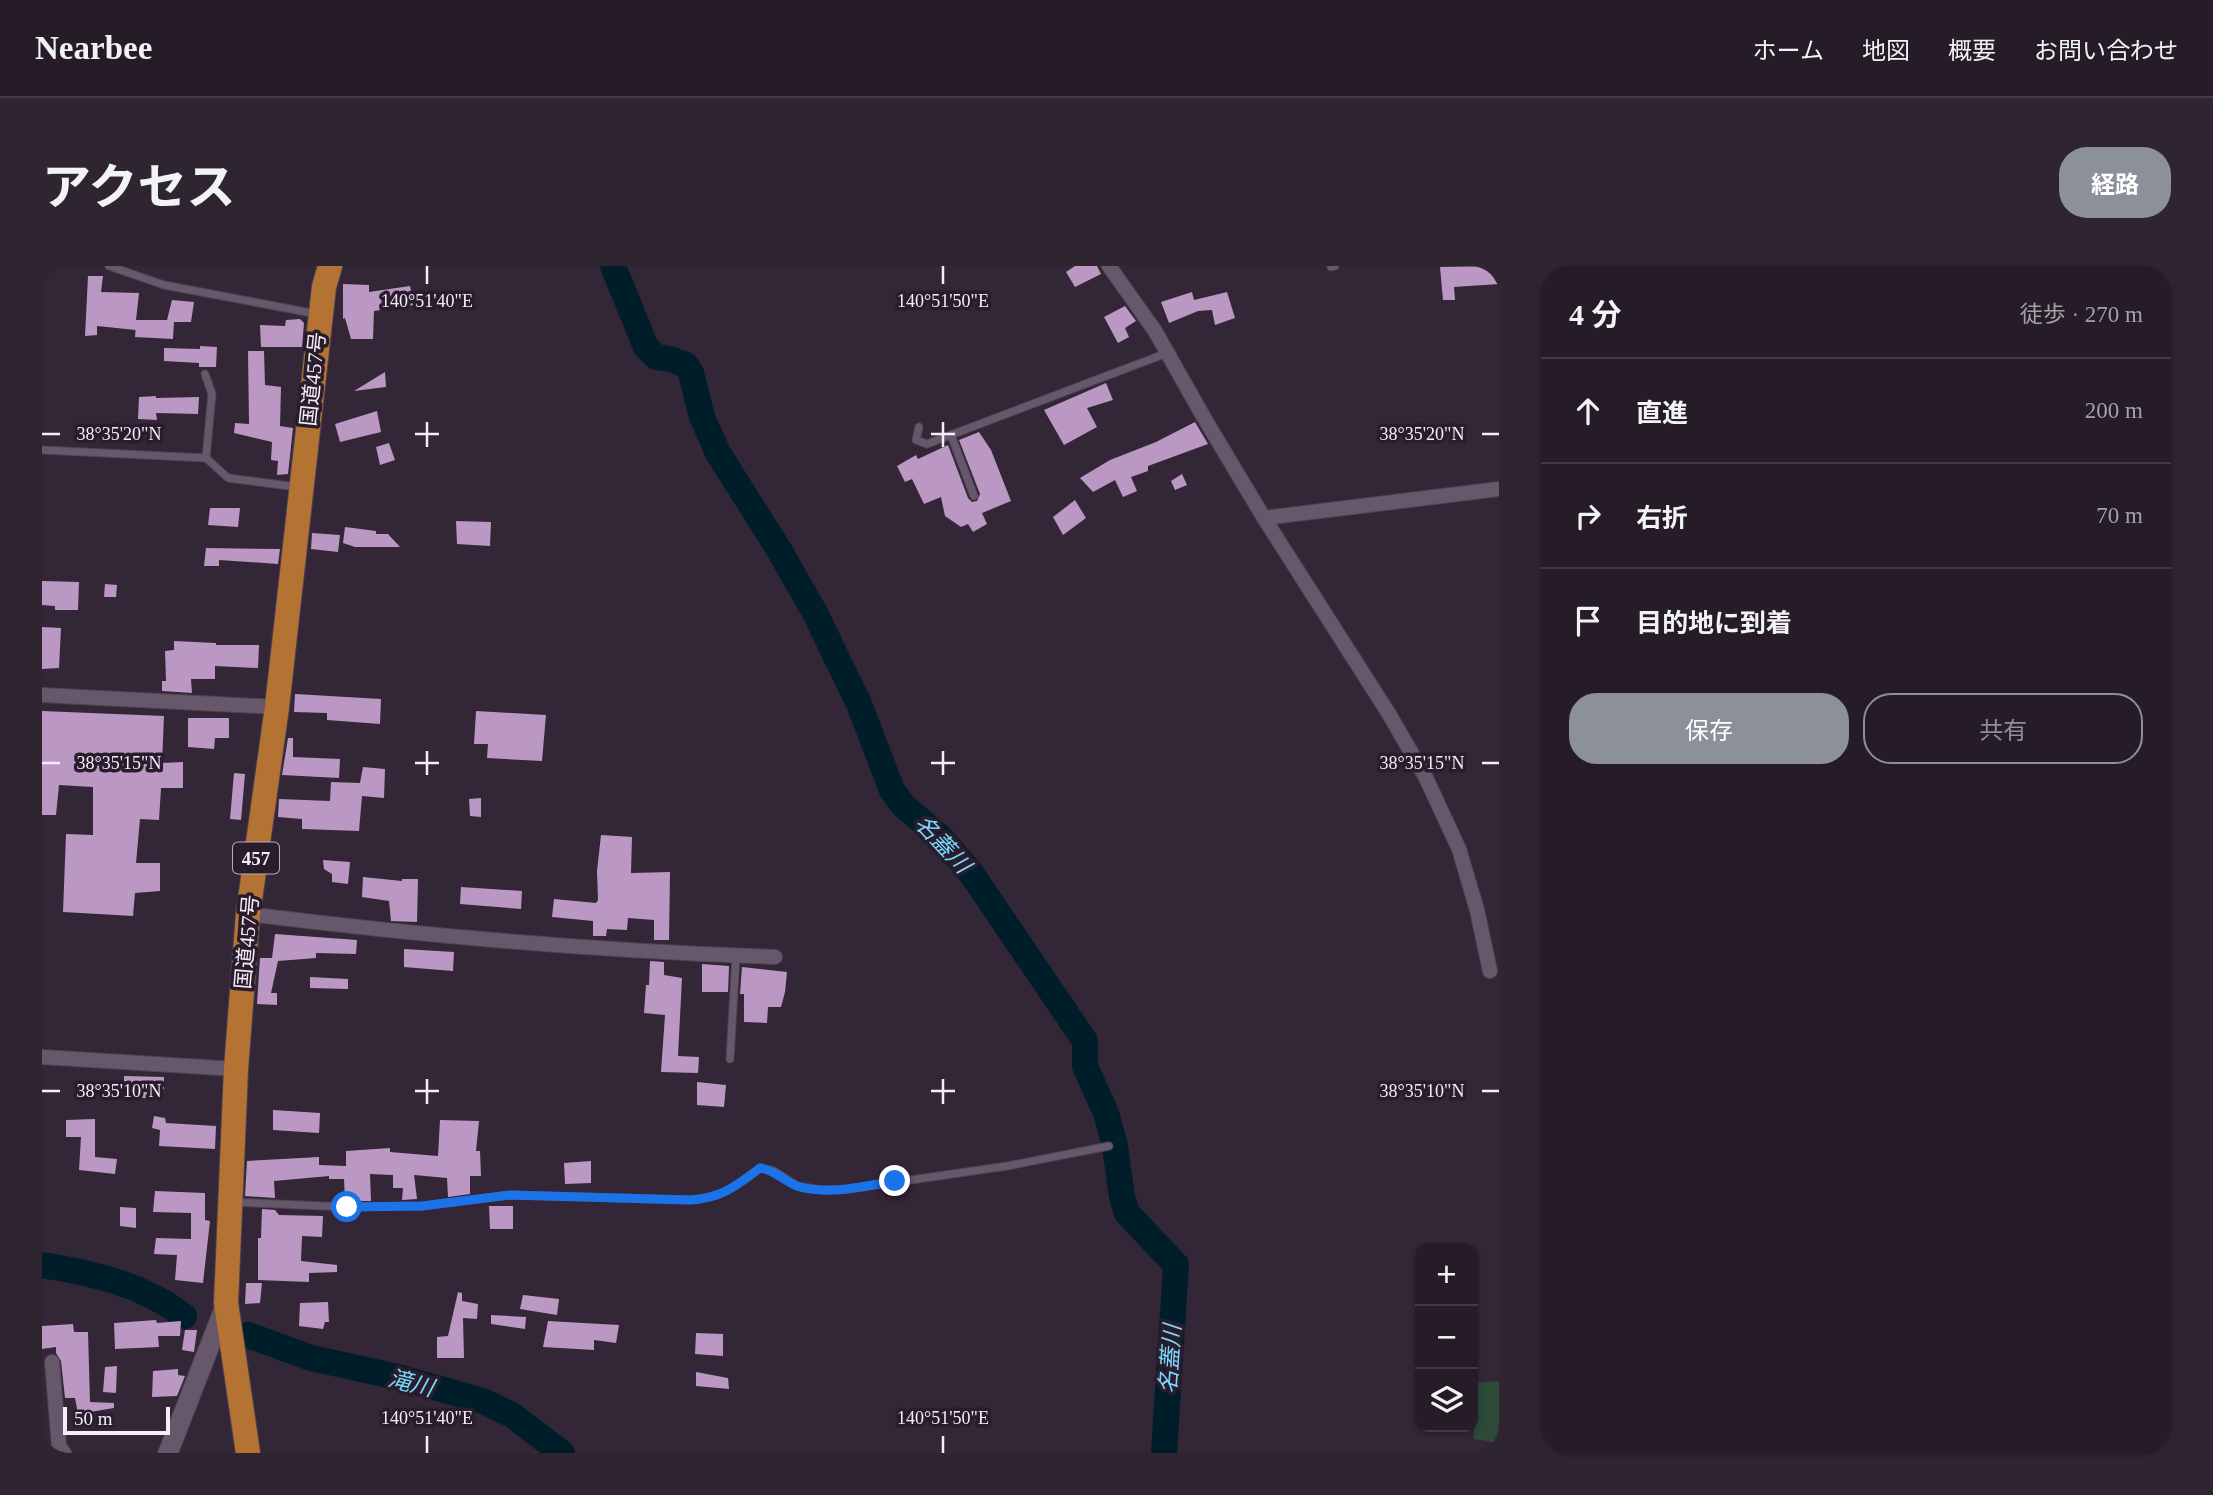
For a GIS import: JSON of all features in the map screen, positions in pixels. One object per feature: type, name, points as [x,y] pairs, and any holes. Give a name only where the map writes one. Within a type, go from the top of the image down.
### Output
[{"type":"highway","name":"国道457号","points":[[248,1453],[226,1303],[236,1069],[248,914],[276,708],[324,287],[330,266]]},
{"type":"street","points":[[1109,266],[1155,331],[1264,517],[1389,714],[1426,778],[1459,849],[1477,910],[1489,971]]},
{"type":"street","points":[[1264,517],[1499,489]]},
{"type":"street","points":[[42,695],[276,708]]},
{"type":"street","points":[[248,914],[442,935],[775,957]]},
{"type":"street","points":[[42,1057],[236,1069]]},
{"type":"street","points":[[168,1453],[226,1303]]},
{"type":"street","points":[[52,1362],[59,1446],[64,1453]]},
{"type":"lane","points":[[109,266],[164,285],[321,314]]},
{"type":"lane","points":[[919,427],[916,440],[927,444],[1167,353]]},
{"type":"lane","points":[[205,374],[212,394],[206,458]]},
{"type":"lane","points":[[951,435],[974,496]]},
{"type":"lane","points":[[42,450],[206,458],[228,478],[301,488]]},
{"type":"lane","points":[[730,1059],[736,956]]},
{"type":"lane","points":[[229,1202],[336,1207],[422,1206],[510,1195],[711,1199],[730,1190],[760,1168],[774,1171],[797,1186],[821,1190],[849,1189],[1007,1166],[1109,1146]]},
{"type":"green space","points":[[1499,1381],[1499,1443],[1474,1439],[1474,1432],[1478,1432],[1478,1383]]},
{"type":"building","points":[[1075,266],[1097,266],[1101,274],[1075,287],[1066,272]]},
{"type":"building","points":[[1499,266],[1499,284],[1454,287],[1455,300],[1443,300],[1440,267]]},
{"type":"building","points":[[88,276],[103,276],[101,292],[139,293],[136,320],[167,320],[172,300],[194,302],[191,322],[174,322],[173,339],[135,337],[136,330],[97,326],[97,335],[85,336]]},
{"type":"building","points":[[343,284],[369,285],[369,292],[410,286],[414,305],[374,311],[373,339],[351,339],[345,318],[343,319]]},
{"type":"building","points":[[1192,292],[1194,300],[1227,292],[1235,318],[1215,325],[1212,310],[1198,311],[1169,323],[1161,302]]},
{"type":"building","points":[[1125,306],[1136,321],[1125,328],[1129,337],[1118,343],[1104,317]]},
{"type":"building","points":[[300,319],[304,323],[302,347],[261,347],[260,325],[285,326],[286,320]]},
{"type":"building","points":[[200,346],[217,347],[216,367],[164,361],[164,348],[200,349]]},
{"type":"building","points":[[248,351],[264,351],[265,385],[281,387],[280,426],[293,428],[288,474],[277,475],[278,461],[271,460],[272,442],[234,433],[235,423],[249,424]]},
{"type":"building","points":[[385,372],[386,387],[354,391]]},
{"type":"building","points":[[1106,383],[1113,400],[1087,408],[1097,427],[1064,445],[1044,410]]},
{"type":"building","points":[[139,397],[199,397],[198,414],[156,413],[157,420],[138,419]]},
{"type":"building","points":[[377,411],[381,432],[340,442],[335,424]]},
{"type":"building","points":[[1195,422],[1208,444],[1148,466],[1148,471],[1131,477],[1137,491],[1123,497],[1115,480],[1093,492],[1080,478],[1110,460],[1156,442]]},
{"type":"building","points":[[979,432],[991,450],[1011,501],[982,513],[987,524],[973,532],[968,524],[961,527],[945,516],[941,497],[924,504],[912,479],[905,482],[897,466],[916,455],[918,459],[948,445],[968,498],[972,502],[977,501],[980,494],[959,440]]},
{"type":"building","points":[[389,443],[395,460],[380,465],[376,447]]},
{"type":"building","points":[[1182,474],[1187,485],[1175,490],[1171,481]]},
{"type":"building","points":[[1075,500],[1086,518],[1063,535],[1053,517]]},
{"type":"building","points":[[210,508],[240,508],[238,527],[208,525]]},
{"type":"building","points":[[456,521],[491,522],[490,546],[457,544]]},
{"type":"building","points":[[345,527],[388,534],[400,547],[355,547],[343,543]]},
{"type":"building","points":[[312,533],[340,535],[338,552],[311,549]]},
{"type":"building","points":[[206,548],[280,549],[278,564],[219,560],[219,566],[204,566]]},
{"type":"building","points":[[42,581],[79,582],[78,610],[55,610],[55,606],[42,605]]},
{"type":"building","points":[[105,584],[117,585],[116,597],[104,597]]},
{"type":"building","points":[[42,627],[61,628],[59,668],[42,669]]},
{"type":"building","points":[[174,641],[259,645],[258,668],[215,666],[215,679],[191,679],[192,693],[162,691],[162,681],[166,681],[165,651],[174,650]]},
{"type":"building","points":[[295,694],[381,699],[380,724],[327,720],[327,713],[294,712]]},
{"type":"building","points":[[42,711],[164,716],[162,763],[183,762],[183,788],[161,788],[159,820],[140,819],[136,863],[160,863],[160,891],[135,893],[133,916],[63,912],[66,834],[93,835],[93,787],[59,785],[56,815],[42,815]]},
{"type":"building","points":[[476,711],[546,715],[542,761],[487,758],[488,744],[474,744]]},
{"type":"building","points":[[188,718],[229,718],[229,738],[215,738],[214,749],[188,747]]},
{"type":"building","points":[[288,738],[293,738],[293,757],[340,759],[339,778],[282,775]]},
{"type":"building","points":[[363,767],[385,769],[384,798],[362,796],[359,831],[302,829],[302,819],[278,817],[279,799],[330,801],[331,782],[360,783]]},
{"type":"building","points":[[234,773],[245,774],[241,820],[230,819]]},
{"type":"building","points":[[481,798],[481,817],[470,816],[469,799]]},
{"type":"building","points":[[601,835],[632,837],[631,873],[670,872],[669,940],[654,940],[654,920],[628,918],[627,930],[607,929],[606,936],[593,936],[593,921],[552,917],[554,899],[596,903],[598,900],[597,871]]},
{"type":"building","points":[[323,860],[350,862],[348,884],[332,882],[332,874],[324,869]]},
{"type":"building","points":[[363,877],[402,881],[418,879],[417,922],[391,921],[389,901],[362,897]]},
{"type":"building","points":[[461,887],[522,891],[521,909],[460,904]]},
{"type":"building","points":[[275,934],[357,940],[356,954],[316,953],[316,958],[278,961],[271,993],[277,993],[277,1005],[257,1004],[260,958],[272,958]]},
{"type":"building","points":[[404,949],[454,952],[453,971],[404,967]]},
{"type":"building","points":[[650,961],[664,962],[664,975],[682,978],[678,1056],[699,1057],[698,1073],[661,1072],[665,1015],[644,1013]]},
{"type":"building","points":[[702,964],[729,966],[728,992],[702,992]]},
{"type":"building","points":[[742,967],[787,972],[781,1007],[768,1007],[767,1023],[744,1022],[744,994],[740,994]]},
{"type":"building","points":[[310,977],[348,979],[348,989],[310,988]]},
{"type":"building","points":[[124,1076],[164,1077],[164,1089],[158,1091],[155,1099],[124,1096]]},
{"type":"building","points":[[697,1082],[726,1085],[724,1107],[697,1105]]},
{"type":"building","points":[[273,1110],[320,1113],[319,1133],[273,1130]]},
{"type":"building","points":[[154,1116],[165,1118],[166,1123],[216,1126],[215,1149],[159,1146],[160,1130],[152,1128]]},
{"type":"building","points":[[95,1119],[95,1157],[117,1159],[115,1174],[79,1170],[81,1137],[66,1137],[66,1120]]},
{"type":"building","points":[[440,1120],[479,1121],[476,1151],[480,1151],[481,1176],[470,1176],[470,1194],[448,1197],[447,1178],[414,1175],[417,1199],[402,1200],[403,1188],[393,1188],[393,1175],[370,1174],[371,1201],[345,1201],[344,1179],[329,1179],[329,1176],[274,1181],[275,1198],[245,1196],[247,1161],[319,1157],[319,1165],[346,1166],[346,1151],[390,1148],[390,1152],[438,1156]]},
{"type":"building","points":[[591,1161],[591,1183],[565,1184],[564,1163]]},
{"type":"building","points":[[155,1191],[205,1193],[205,1220],[210,1221],[203,1283],[175,1280],[177,1255],[154,1254],[156,1238],[191,1239],[191,1213],[153,1212]]},
{"type":"building","points":[[489,1206],[513,1206],[513,1229],[490,1229]]},
{"type":"building","points":[[120,1207],[136,1208],[136,1228],[120,1226]]},
{"type":"building","points":[[262,1209],[275,1210],[279,1215],[323,1216],[322,1237],[302,1236],[301,1261],[337,1265],[337,1272],[309,1273],[309,1282],[258,1280],[258,1238],[261,1238]]},
{"type":"building","points":[[246,1283],[262,1283],[260,1303],[245,1304]]},
{"type":"building","points":[[458,1292],[462,1293],[462,1301],[478,1304],[477,1319],[463,1318],[464,1358],[437,1358],[437,1337],[448,1336]]},
{"type":"building","points":[[523,1295],[559,1299],[557,1315],[520,1309]]},
{"type":"building","points":[[328,1302],[329,1322],[325,1322],[323,1329],[299,1326],[300,1303]]},
{"type":"building","points":[[491,1315],[526,1317],[525,1329],[491,1324]]},
{"type":"building","points":[[156,1320],[157,1323],[181,1321],[180,1336],[158,1336],[159,1347],[115,1349],[114,1323]]},
{"type":"building","points":[[548,1321],[619,1325],[616,1343],[594,1340],[594,1350],[543,1347]]},
{"type":"building","points":[[73,1324],[74,1332],[88,1332],[90,1402],[114,1403],[114,1408],[78,1414],[75,1398],[65,1398],[61,1361],[56,1347],[42,1349],[42,1326]]},
{"type":"building","points":[[185,1330],[197,1330],[194,1352],[182,1350]]},
{"type":"building","points":[[696,1333],[723,1334],[723,1356],[695,1354]]},
{"type":"building","points":[[117,1366],[116,1393],[103,1392],[105,1367]]},
{"type":"building","points":[[178,1369],[178,1375],[185,1376],[177,1396],[152,1397],[153,1371]]},
{"type":"building","points":[[696,1372],[728,1378],[729,1389],[696,1386]]},
{"type":"waterway","name":"名蓋川","points":[[613,266],[646,347],[656,357],[686,365],[691,373],[702,417],[718,453],[815,613],[859,704],[892,790],[903,805],[941,838],[971,873],[1085,1041],[1085,1066],[1106,1113],[1127,1213],[1176,1265],[1164,1453]]},
{"type":"waterway","name":"滝川","points":[[42,1265],[116,1281],[151,1296],[184,1316]]},
{"type":"waterway","name":"滝川","points":[[248,1335],[311,1358],[398,1377],[483,1401],[512,1415],[562,1453]]},
{"type":"route","points":[[347,1207],[422,1206],[510,1195],[711,1199],[730,1190],[760,1168],[774,1171],[797,1186],[821,1190],[849,1189],[895,1181]]}]
